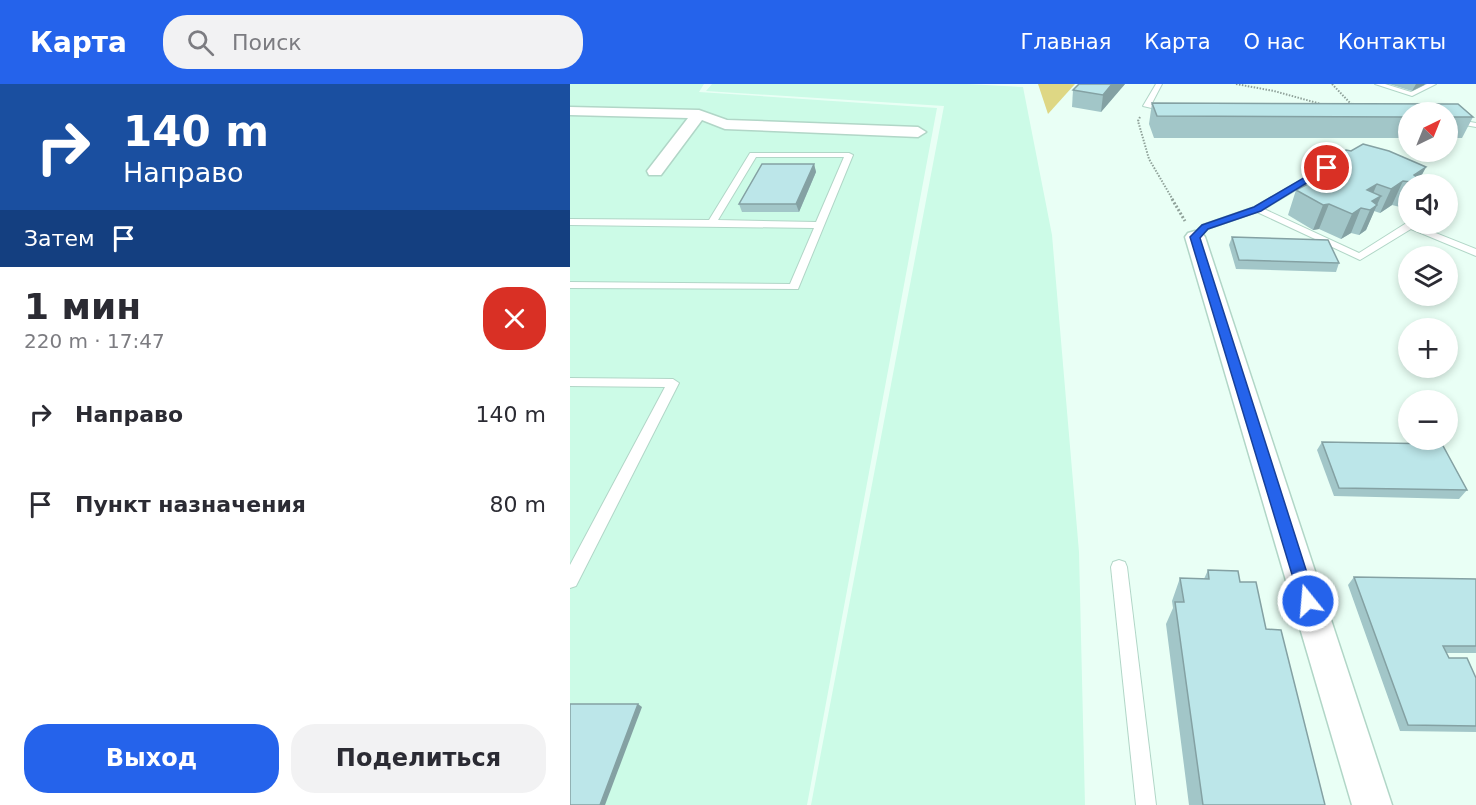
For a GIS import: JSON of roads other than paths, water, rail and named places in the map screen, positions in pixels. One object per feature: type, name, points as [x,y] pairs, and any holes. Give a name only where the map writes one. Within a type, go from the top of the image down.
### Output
[{"type":"street","points":[[570,111],[699,114],[725,124],[918,132]]},
{"type":"street","points":[[655,171],[699,114]]},
{"type":"street","points":[[1195,237],[1371,805]]},
{"type":"lane","points":[[1159,84],[1147,106],[1179,113]]},
{"type":"lane","points":[[1378,84],[1412,94],[1433,84]]},
{"type":"lane","points":[[1458,122],[1476,125]]},
{"type":"lane","points":[[570,285],[794,287],[849,155],[753,155],[712,223]]},
{"type":"lane","points":[[1195,237],[1205,227],[1257,209],[1344,158],[1354,162]]},
{"type":"lane","points":[[1257,209],[1360,257],[1398,232]]},
{"type":"lane","points":[[570,222],[819,225]]},
{"type":"lane","points":[[1433,234],[1476,253]]},
{"type":"lane","points":[[570,382],[673,383],[570,581]]},
{"type":"lane","points":[[1119,567],[1146,805]]}]
